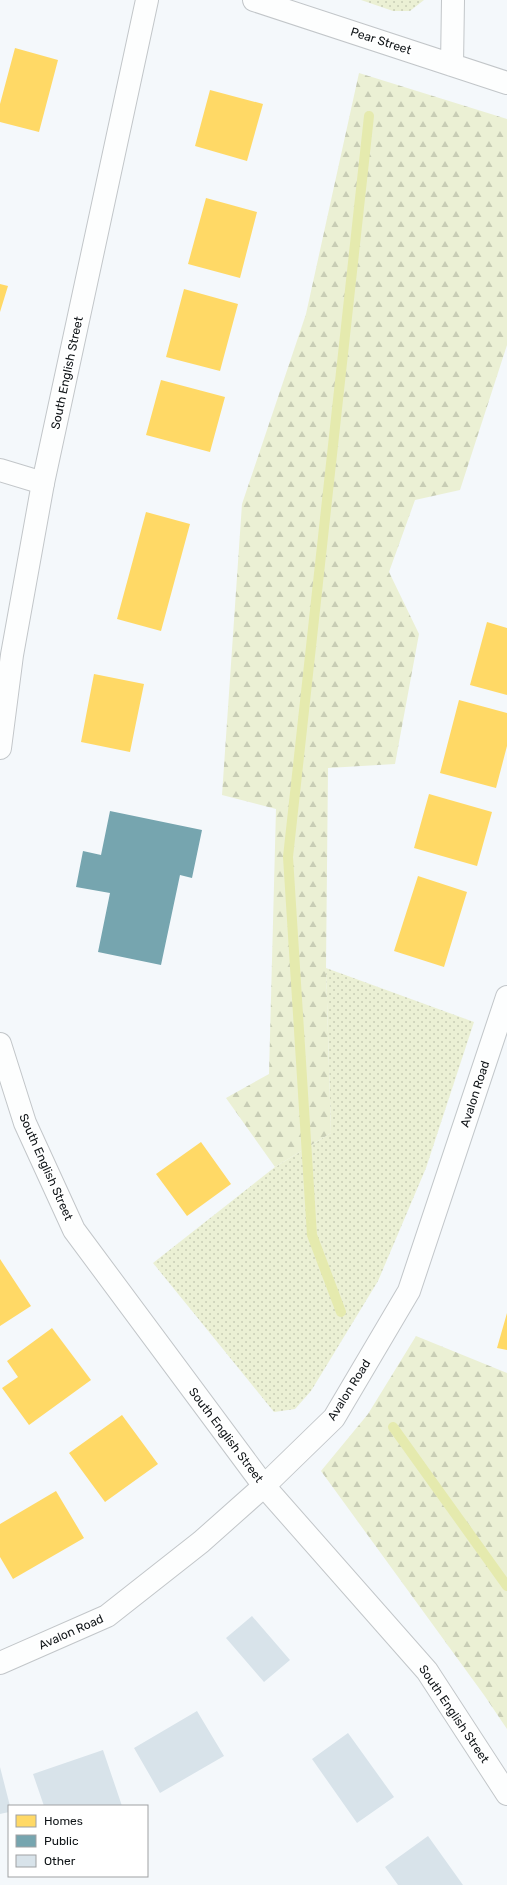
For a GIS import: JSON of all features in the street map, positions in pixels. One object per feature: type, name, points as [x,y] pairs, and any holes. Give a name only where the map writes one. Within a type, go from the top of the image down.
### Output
[{"type":"street","name":"South English Street","points":[[0,748],[12,655],[43,483],[147,0]]},
{"type":"street","name":"Pear Street","points":[[254,0],[507,83]]},
{"type":"street","points":[[452,65],[454,0]]},
{"type":"street","points":[[0,470],[43,483]]},
{"type":"street","name":"Avalon Road","points":[[0,1663],[107,1616],[201,1542],[264,1486],[334,1418],[409,1291],[507,997]]},
{"type":"street","name":"South English Street","points":[[0,1044],[25,1123],[74,1230],[264,1486],[427,1671],[507,1794]]},
{"type":"green space","points":[[361,0],[424,0],[410,11],[393,11]]},
{"type":"green space","points":[[359,73],[507,119],[507,345],[460,490],[415,500],[389,572],[419,634],[395,764],[328,768],[326,968],[331,1133],[275,1167],[226,1098],[269,1074],[276,809],[222,795],[242,504],[306,314]]},
{"type":"green space","points":[[326,968],[474,1022],[426,1168],[378,1281],[311,1391],[295,1409],[274,1412],[153,1263],[275,1167],[331,1133]]},
{"type":"green space","points":[[416,1336],[507,1373],[507,1729],[484,1695],[321,1471],[368,1414]]},
{"type":"building: Homes","points":[[15,48],[58,60],[39,132],[0,122],[0,104]]},
{"type":"building: Homes","points":[[210,90],[263,104],[247,161],[195,146]]},
{"type":"building: Homes","points":[[206,198],[257,212],[240,278],[188,264]]},
{"type":"building: Homes","points":[[0,284],[8,286],[0,312]]},
{"type":"building: Homes","points":[[184,289],[238,304],[220,371],[166,357]]},
{"type":"building: Homes","points":[[161,380],[225,397],[210,452],[146,435]]},
{"type":"building: Homes","points":[[146,512],[190,524],[161,631],[117,619]]},
{"type":"building: Homes","points":[[487,622],[507,628],[507,695],[470,685]]},
{"type":"building: Homes","points":[[94,674],[144,684],[130,752],[81,742]]},
{"type":"building: Homes","points":[[459,700],[507,713],[507,746],[496,788],[440,773]]},
{"type":"building: Homes","points":[[429,794],[492,812],[477,866],[414,848]]},
{"type":"building: Homes","points":[[418,876],[467,892],[444,967],[394,951]]},
{"type":"building: Homes","points":[[201,1142],[231,1184],[187,1216],[156,1174]]},
{"type":"building: Homes","points":[[0,1259],[31,1306],[0,1326]]},
{"type":"building: Homes","points":[[507,1313],[507,1350],[497,1348]]},
{"type":"building: Homes","points":[[52,1328],[91,1380],[29,1425],[2,1388],[18,1377],[7,1361]]},
{"type":"building: Homes","points":[[122,1415],[158,1464],[105,1502],[69,1453]]},
{"type":"building: Homes","points":[[56,1491],[84,1538],[13,1579],[0,1557],[0,1524]]},
{"type":"building: Public","points":[[110,811],[202,830],[192,878],[180,875],[161,965],[98,952],[110,893],[76,887],[83,851],[101,855]]},
{"type":"building: Other","points":[[252,1616],[290,1660],[264,1682],[226,1638]]},
{"type":"building: Other","points":[[197,1711],[224,1756],[160,1793],[134,1748]]},
{"type":"building: Other","points":[[348,1733],[394,1797],[357,1823],[312,1759]]},
{"type":"building: Other","points":[[103,1750],[122,1805],[44,1805],[33,1774]]},
{"type":"building: Other","points":[[0,1767],[10,1805],[8,1805],[8,1812],[0,1814]]},
{"type":"building: Other","points":[[428,1836],[463,1885],[398,1885],[385,1867]]},
{"type":"waterway","points":[[341,1312],[312,1235],[288,857],[369,116]]},
{"type":"waterway","points":[[393,1427],[507,1586]]}]
